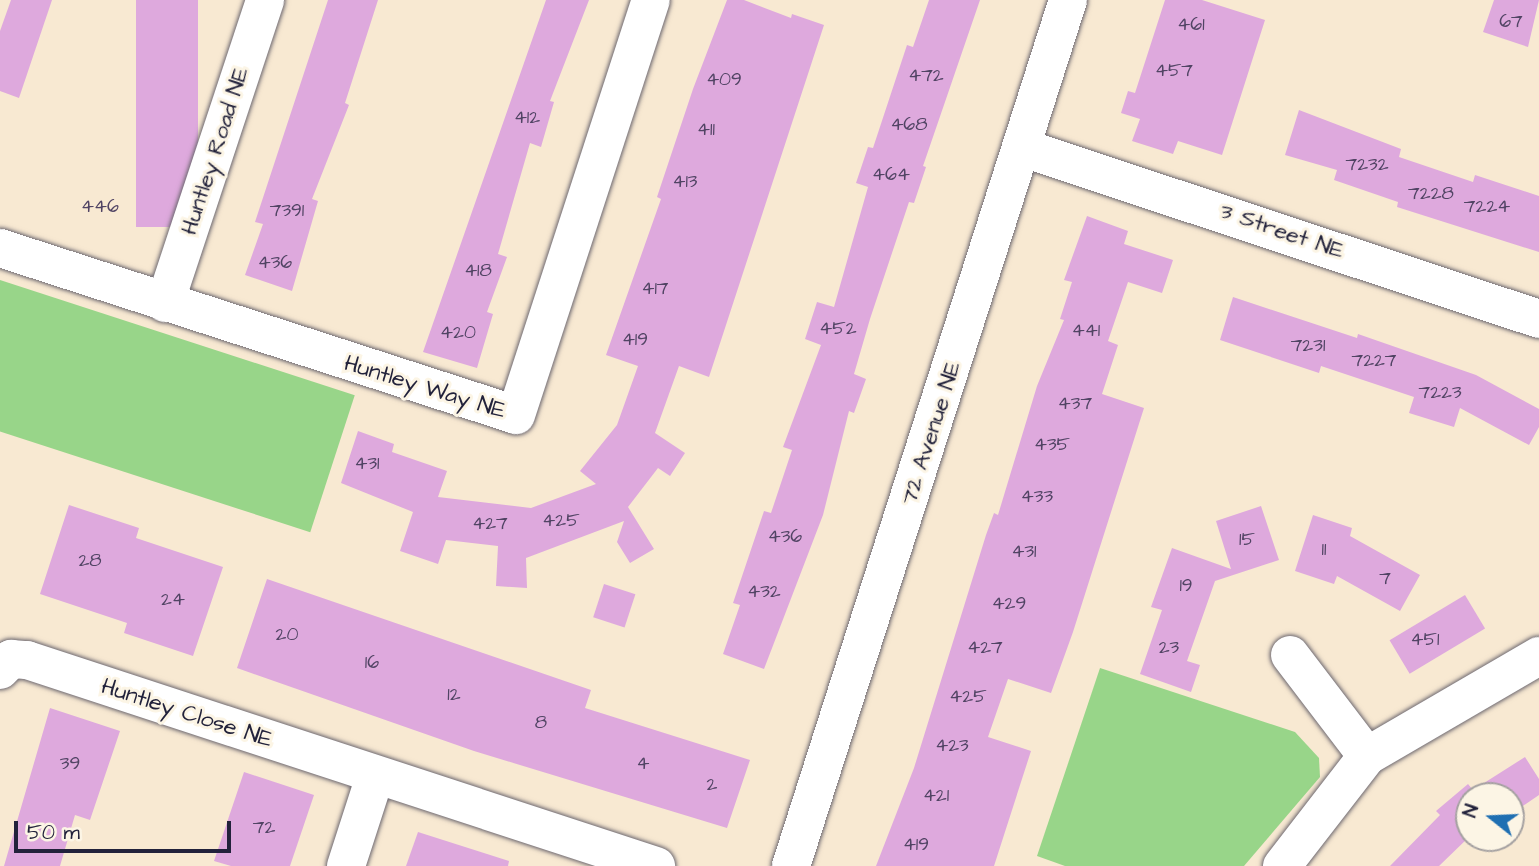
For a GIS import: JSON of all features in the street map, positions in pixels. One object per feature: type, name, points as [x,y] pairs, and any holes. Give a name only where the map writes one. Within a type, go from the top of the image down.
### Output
[{"type":"street","name":"Huntley Road NE","points":[[164,303],[265,0]]},
{"type":"street","name":"Huntley Way NE","points":[[0,248],[516,415],[651,0]]},
{"type":"street","name":"72 Avenue NE","points":[[791,866],[1023,148],[1068,0]]},
{"type":"street","name":"3 Street NE","points":[[1023,148],[1539,319]]},
{"type":"street","points":[[1290,655],[1367,755]]},
{"type":"street","points":[[1282,866],[1367,755],[1539,656]]},
{"type":"street","name":"Huntley Close NE","points":[[0,670],[11,659],[27,660],[656,866]]},
{"type":"street","points":[[346,866],[375,776]]},
{"type":"green space","points":[[0,280],[355,395],[310,532],[0,431]]},
{"type":"green space","points":[[1100,668],[1295,732],[1319,758],[1320,777],[1244,866],[1065,866],[1037,856]]},
{"type":"building","points":[[11,0],[52,0],[19,98],[0,91],[0,31]]},
{"type":"building","points":[[136,0],[198,0],[198,227],[136,227]]},
{"type":"building","points":[[328,0],[378,0],[345,103],[349,105],[312,199],[318,201],[292,291],[245,275],[263,224],[255,222]]},
{"type":"building","points":[[546,0],[589,0],[550,101],[554,102],[541,147],[530,143],[498,254],[507,257],[487,312],[493,314],[477,368],[423,352]]},
{"type":"building","points":[[727,0],[744,0],[791,18],[792,14],[824,25],[709,377],[679,366],[655,433],[685,453],[670,476],[658,468],[628,507],[654,549],[630,563],[617,542],[624,521],[526,558],[527,588],[496,586],[498,546],[446,540],[438,564],[400,551],[413,512],[341,483],[358,431],[394,444],[392,452],[447,471],[438,497],[531,508],[596,484],[580,471],[617,425],[638,366],[606,355],[661,199],[657,197],[693,89]]},
{"type":"building","points":[[929,0],[980,0],[923,166],[926,167],[914,203],[909,202],[870,319],[854,374],[866,379],[854,413],[849,411],[823,515],[764,669],[723,654],[740,605],[733,603],[764,511],[771,513],[792,450],[783,447],[821,345],[805,339],[817,302],[834,307],[868,187],[856,183],[868,147],[873,148],[907,45],[913,47]]},
{"type":"building","points":[[1165,0],[1202,0],[1265,20],[1222,155],[1178,141],[1173,154],[1132,141],[1140,119],[1121,113],[1128,91],[1135,93]]},
{"type":"building","points":[[1494,0],[1539,0],[1528,47],[1483,32]]},
{"type":"building","points":[[1299,110],[1401,149],[1399,157],[1473,182],[1475,175],[1539,196],[1539,252],[1397,207],[1398,202],[1334,180],[1337,170],[1285,155]]},
{"type":"building","points":[[1087,216],[1128,231],[1124,244],[1173,260],[1162,293],[1128,282],[1108,341],[1118,345],[1102,394],[1144,408],[1073,632],[1051,693],[1008,679],[988,737],[1031,751],[994,866],[876,866],[914,768],[986,535],[994,513],[998,515],[1037,386],[1064,320],[1060,319],[1072,282],[1064,280]]},
{"type":"building","points":[[1233,297],[1357,338],[1358,334],[1476,375],[1539,409],[1539,427],[1529,445],[1460,408],[1454,427],[1409,413],[1414,397],[1321,366],[1319,373],[1220,340]]},
{"type":"building","points":[[69,505],[139,528],[136,538],[223,567],[193,656],[124,633],[127,623],[40,594]]},
{"type":"building","points":[[1261,506],[1279,560],[1215,581],[1187,661],[1200,665],[1191,692],[1140,674],[1162,610],[1151,607],[1172,548],[1231,569],[1216,521]]},
{"type":"building","points":[[1313,515],[1352,528],[1350,536],[1420,575],[1400,611],[1337,576],[1334,584],[1295,571]]},
{"type":"building","points":[[267,579],[591,690],[585,708],[750,760],[727,828],[474,751],[237,668]]},
{"type":"building","points":[[604,584],[635,594],[625,627],[593,617]]},
{"type":"building","points":[[1465,595],[1485,628],[1410,674],[1390,640]]},
{"type":"building","points":[[50,708],[120,731],[90,820],[75,815],[60,866],[4,866]]},
{"type":"building","points":[[1525,757],[1539,779],[1539,795],[1525,804],[1525,782],[1486,782]]},
{"type":"building","points":[[244,772],[314,795],[290,866],[231,866],[214,861]]},
{"type":"building","points":[[1455,795],[1455,851],[1439,866],[1390,866],[1440,815],[1436,811]]},
{"type":"building","points":[[418,832],[509,861],[508,866],[406,866]]}]
